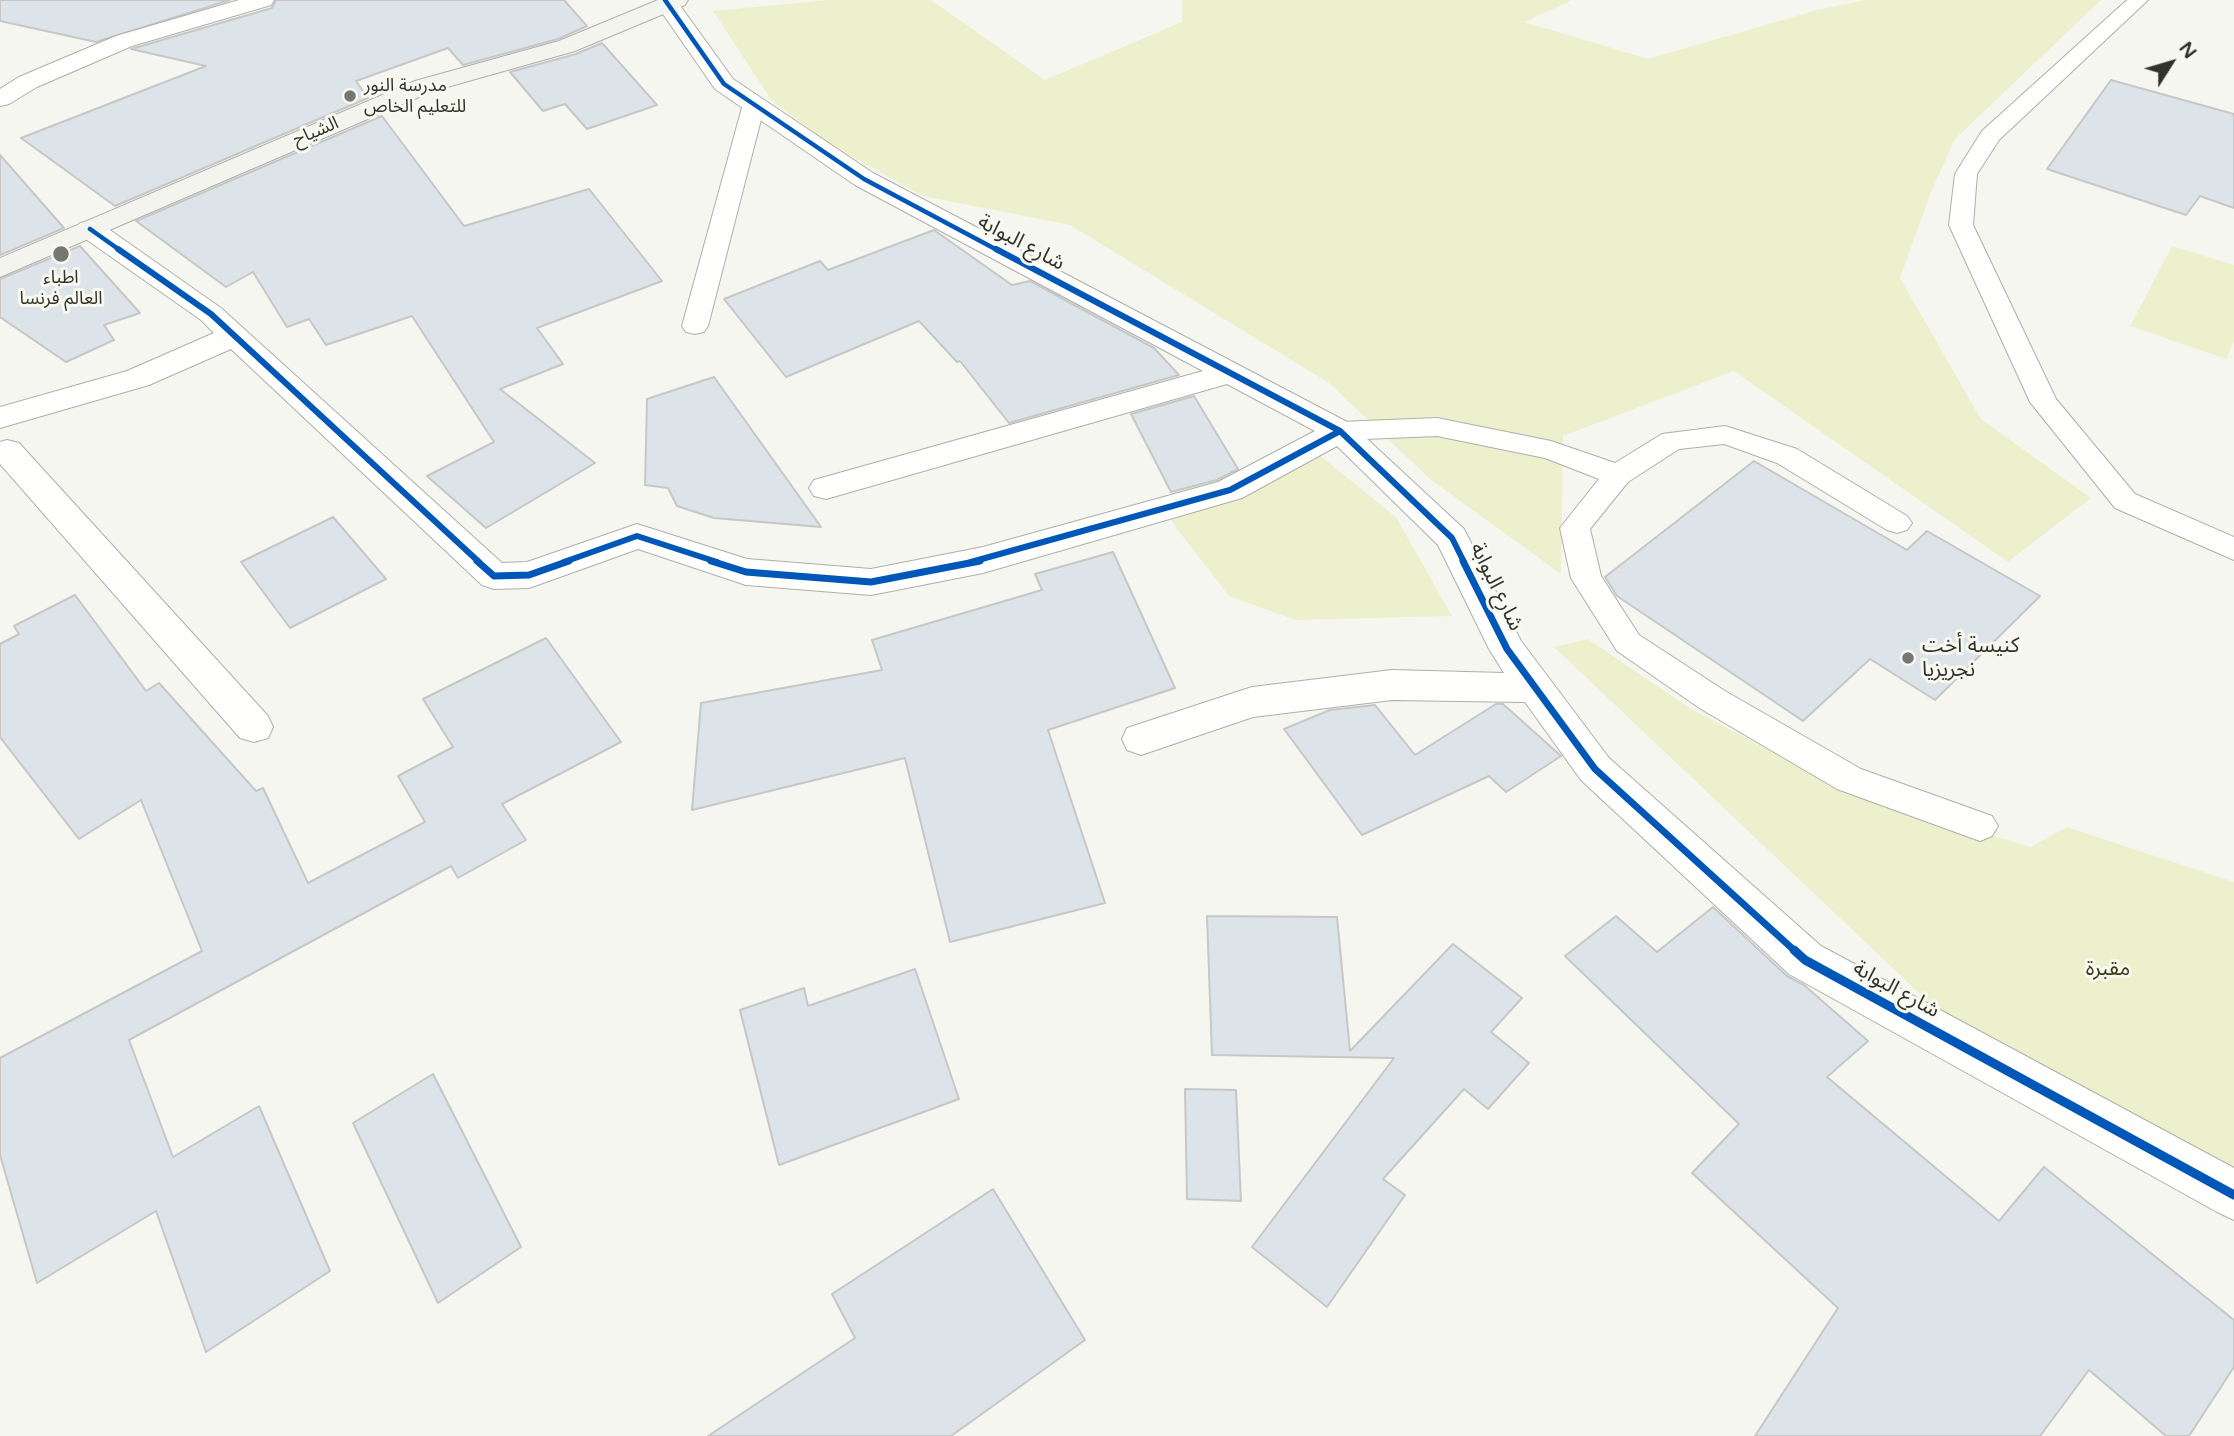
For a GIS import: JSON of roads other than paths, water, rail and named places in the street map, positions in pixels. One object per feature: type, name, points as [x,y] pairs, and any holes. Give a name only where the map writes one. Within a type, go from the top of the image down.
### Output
[{"type":"street","points":[[0,99],[28,82],[124,41],[262,0]]},
{"type":"street","name":"شارع البوابة","points":[[670,1],[724,84],[864,179],[1340,431],[1452,538],[1507,649],[1595,768],[1805,960],[2234,1195]]},
{"type":"street","name":"الشياح","points":[[0,268],[424,86],[567,46],[670,1]]},
{"type":"street","points":[[90,229],[211,314],[494,576],[528,575],[637,536],[746,572],[871,582],[983,560],[1230,490],[1340,431]]},
{"type":"street","points":[[0,418],[138,378],[234,336]]},
{"type":"street","points":[[826,488],[1231,373]]},
{"type":"street","points":[[0,453],[7,452],[254,727]]},
{"type":"street","points":[[1141,739],[1252,702],[1392,685],[1534,688]]},
{"type":"lane","points":[[2138,0],[1990,136],[1966,174],[1961,225],[2044,402],[2125,501],[2234,549]]},
{"type":"lane","points":[[695,326],[754,104]]},
{"type":"lane","points":[[1340,431],[1437,426],[1551,450],[1618,475]]},
{"type":"lane","points":[[1897,523],[1787,456],[1725,435],[1672,442],[1618,475],[1575,528],[1586,578],[1628,643],[1713,700],[1849,779],[1980,826]]},
{"type":"place","name":"مدرسة النور للتعليم الخاص","points":[[350,96]]},
{"type":"place","name":"اطباء العالم فرنسا","points":[[61,254]]},
{"type":"place","name":"كنيسة أخت نجريزيا","points":[[1908,658]]},
{"type":"park label","name":"مقبرة","points":[[2108,969]]}]
